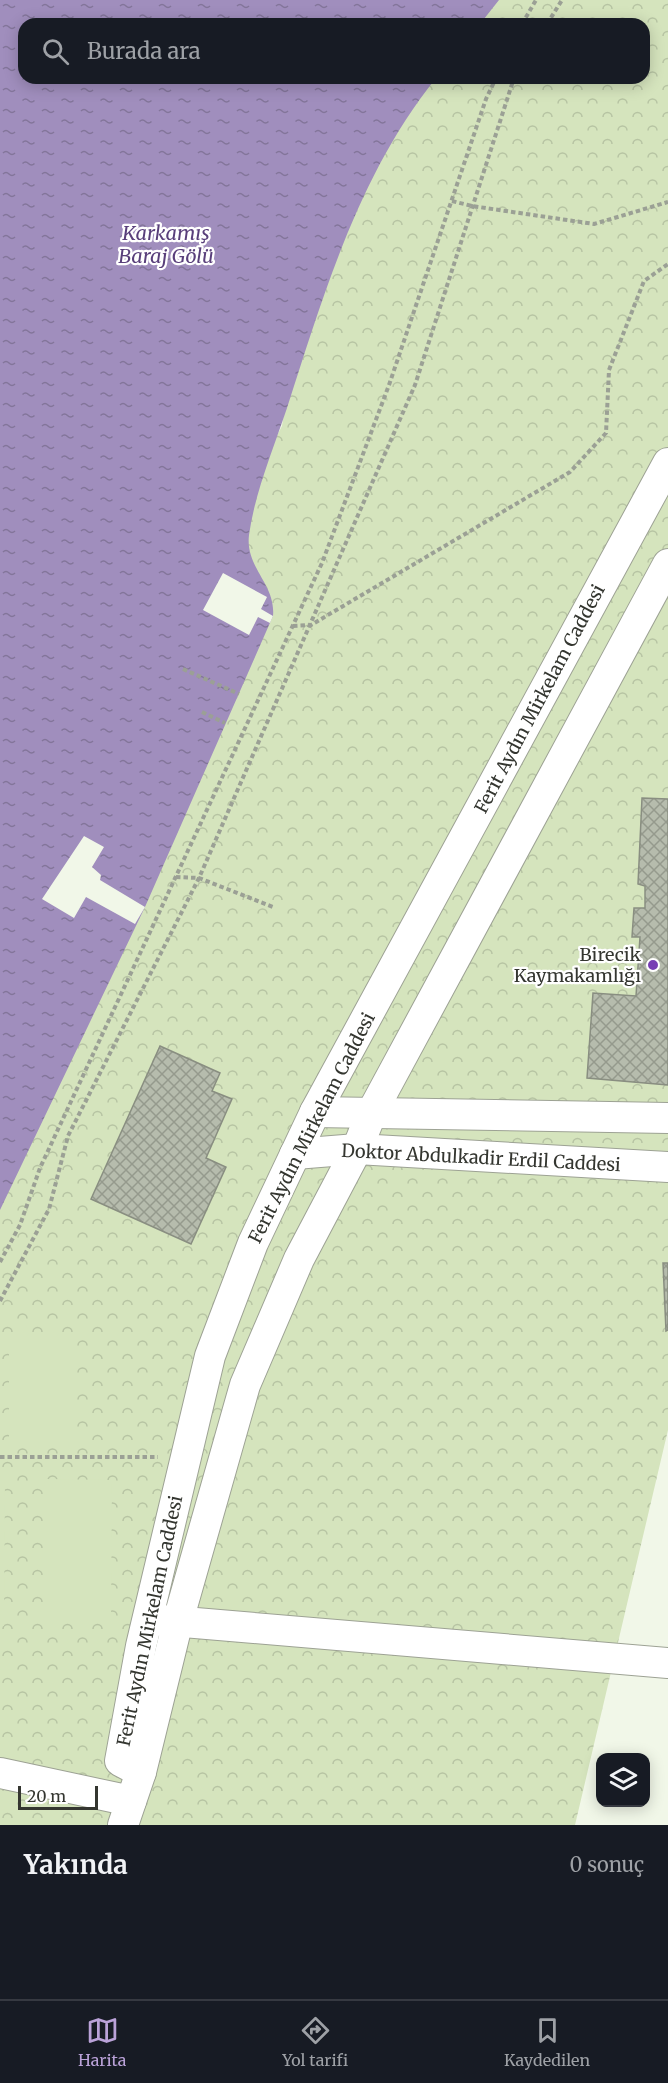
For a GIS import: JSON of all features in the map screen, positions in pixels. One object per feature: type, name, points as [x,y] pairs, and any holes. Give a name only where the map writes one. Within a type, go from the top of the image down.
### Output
[{"type":"street","name":"Ferit Aydın Mirkelam Caddesi","points":[[668,463],[315,1112],[253,1242],[210,1356],[147,1618],[120,1761],[141,1772],[178,1622],[245,1385],[299,1259],[357,1149],[372,1112],[668,564]]},
{"type":"street","points":[[315,1112],[668,1118]]},
{"type":"street","name":"Doktor Abdulkadir Erdil Caddesi","points":[[295,1154],[357,1149],[668,1167]]},
{"type":"street","points":[[147,1618],[668,1663]]},
{"type":"street","points":[[0,1773],[127,1813],[141,1772]]},
{"type":"path","points":[[526,18],[536,0]]},
{"type":"path","points":[[551,18],[562,0]]},
{"type":"path","points":[[0,1262],[20,1225],[40,1168],[322,563],[389,385],[486,99],[493,84]]},
{"type":"path","points":[[0,1301],[49,1209],[68,1136],[199,878],[415,385],[512,84]]},
{"type":"path","points":[[452,201],[594,224],[668,202]]},
{"type":"path","points":[[292,626],[310,625],[570,472],[606,433],[609,370],[644,281],[668,264]]},
{"type":"path","points":[[183,669],[238,694]]},
{"type":"path","points":[[202,712],[225,723]]},
{"type":"path","points":[[176,877],[199,878],[273,907]]},
{"type":"path","points":[[0,1457],[186,1457]]},
{"type":"green space","points":[[431,0],[668,0],[668,1430],[575,1825],[0,1825],[0,947],[282,426],[323,167],[377,84],[650,84],[650,18],[419,18]]},
{"type":"green space","points":[[9,1333],[76,1333],[76,1447],[9,1447]]},
{"type":"green space","points":[[47,1479],[112,1480],[111,1623],[47,1623]]},
{"type":"green space","points":[[0,1483],[5,1483],[4,1626],[0,1626]]},
{"type":"water","name":"Karkamış Baraj Gölü","points":[[0,0],[499,0],[485,18],[18,18],[18,84],[432,84],[385,154],[346,236],[260,487],[249,535],[249,547],[251,557],[270,594],[273,616],[145,907],[0,1210]]},
{"type":"pier","points":[[223,573],[267,597],[261,609],[273,616],[270,623],[258,617],[249,635],[203,610]]},
{"type":"pier","points":[[84,836],[104,847],[92,867],[101,875],[100,880],[145,907],[135,924],[86,897],[74,918],[42,899]]},
{"type":"building","name":"Birecik Kaymakamlığı","points":[[642,798],[668,799],[668,1085],[587,1078],[593,993],[636,996],[640,937],[632,937],[634,908],[645,908],[645,886],[638,884]]},
{"type":"building","points":[[160,1046],[220,1073],[212,1091],[232,1099],[206,1158],[226,1167],[191,1244],[91,1199]]},
{"type":"building","points":[[663,1263],[668,1263],[668,1330],[666,1331]]},
{"type":"place","name":"Birecik Kaymakamlığı","points":[[653,965]]}]
